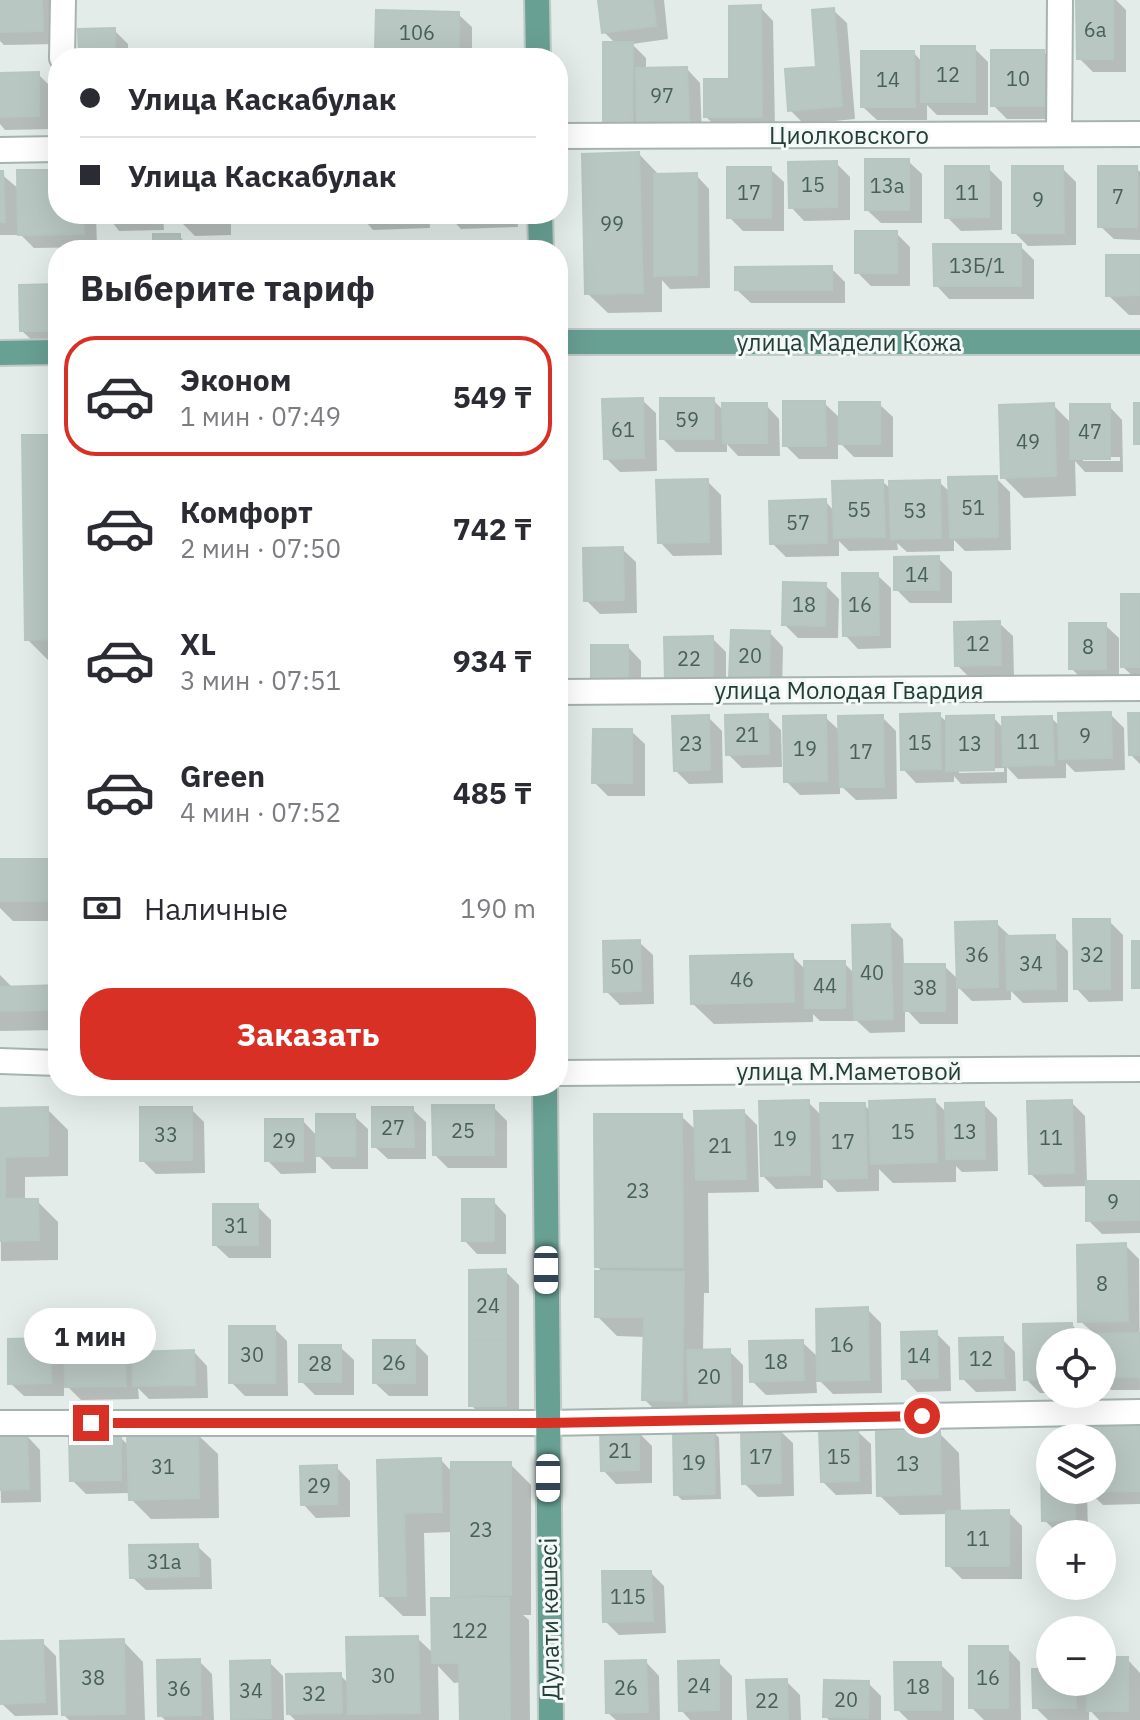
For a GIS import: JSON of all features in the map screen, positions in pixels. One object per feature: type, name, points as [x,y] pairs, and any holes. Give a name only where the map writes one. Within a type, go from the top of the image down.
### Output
[{"type":"main road","points":[[537,0],[538,48]]},
{"type":"main road","name":"улица Мадели Кожа","points":[[568,342],[1140,342]]},
{"type":"main road","points":[[0,353],[48,352]]},
{"type":"main road","name":"Дулати көшесі","points":[[545,1096],[551,1720]]},
{"type":"street","points":[[62,48],[63,0]]},
{"type":"street","points":[[1059,134],[1060,0]]},
{"type":"street","name":"Циолковского","points":[[568,136],[1140,134]]},
{"type":"street","points":[[0,150],[48,149]]},
{"type":"street","name":"улица Молодая Гвардия","points":[[568,692],[1140,688]]},
{"type":"street","points":[[0,1061],[48,1063]]},
{"type":"street","name":"улица М.Маметовой","points":[[568,1073],[1140,1069]]},
{"type":"street","points":[[0,1423],[547,1423],[1140,1412]]},
{"type":"building","points":[[0,0],[42,0],[43,31],[0,32]]},
{"type":"building","points":[[598,0],[653,0],[656,26],[602,33]]},
{"type":"building","points":[[1076,0],[1113,0],[1113,59],[1077,59]]},
{"type":"building","points":[[761,5],[762,117],[704,117],[704,79],[729,79],[729,6]]},
{"type":"building","points":[[834,8],[842,106],[788,111],[785,69],[816,67],[812,10]]},
{"type":"building","points":[[376,10],[459,12],[459,48],[375,48]]},
{"type":"building","points":[[115,28],[115,48],[79,48],[78,29]]},
{"type":"building","points":[[603,42],[633,42],[632,125],[603,125]]},
{"type":"building","points":[[921,46],[975,46],[975,102],[921,102]]},
{"type":"building","points":[[991,50],[1044,50],[1044,106],[991,106]]},
{"type":"building","points":[[861,51],[914,51],[915,107],[861,107]]},
{"type":"building","points":[[687,67],[689,123],[637,124],[636,68]]},
{"type":"building","points":[[39,72],[39,116],[0,117],[0,73]]},
{"type":"building","points":[[639,152],[643,293],[585,294],[582,154]]},
{"type":"building","points":[[865,159],[909,159],[909,210],[865,210]]},
{"type":"building","points":[[837,161],[837,207],[789,208],[788,162]]},
{"type":"building","points":[[945,166],[989,166],[989,217],[945,218]]},
{"type":"building","points":[[1012,166],[1063,166],[1064,233],[1012,233]]},
{"type":"building","points":[[1098,166],[1137,166],[1137,227],[1098,227]]},
{"type":"building","points":[[727,167],[771,167],[771,218],[727,218]]},
{"type":"building","points":[[17,170],[48,170],[48,224],[84,224],[84,234],[18,235]]},
{"type":"building","points":[[0,171],[3,171],[5,222],[0,222]]},
{"type":"building","points":[[697,173],[697,275],[654,276],[654,174]]},
{"type":"building","points":[[855,231],[897,231],[897,273],[855,273]]},
{"type":"building","points":[[153,234],[180,234],[180,240],[153,240]]},
{"type":"building","points":[[933,244],[1021,244],[1021,286],[934,286]]},
{"type":"building","points":[[1106,255],[1140,255],[1140,295],[1106,296]]},
{"type":"building","points":[[832,266],[832,290],[735,290],[735,267]]},
{"type":"building","points":[[48,284],[48,331],[20,331],[19,285]]},
{"type":"building","points":[[643,398],[644,458],[604,459],[602,399]]},
{"type":"building","points":[[660,398],[714,398],[714,439],[660,439]]},
{"type":"building","points":[[783,401],[825,401],[826,446],[783,446]]},
{"type":"building","points":[[839,402],[880,402],[880,444],[839,444]]},
{"type":"building","points":[[722,403],[767,403],[767,443],[723,443]]},
{"type":"building","points":[[1054,403],[1056,476],[1001,478],[999,405]]},
{"type":"building","points":[[1134,403],[1140,403],[1140,444],[1134,444]]},
{"type":"building","points":[[1070,404],[1110,404],[1110,459],[1070,459]]},
{"type":"building","points":[[22,435],[48,435],[48,639],[25,640]]},
{"type":"building","points":[[997,476],[998,537],[950,538],[948,477]]},
{"type":"building","points":[[708,479],[709,542],[658,543],[656,480]]},
{"type":"building","points":[[883,480],[885,537],[834,538],[832,481]]},
{"type":"building","points":[[940,480],[941,538],[891,539],[889,481]]},
{"type":"building","points":[[826,499],[827,543],[770,544],[769,501]]},
{"type":"building","points":[[623,547],[624,600],[584,601],[583,548]]},
{"type":"building","points":[[939,556],[939,590],[894,590],[894,557]]},
{"type":"building","points":[[842,573],[878,573],[879,635],[843,636]]},
{"type":"building","points":[[783,582],[826,583],[825,626],[782,625]]},
{"type":"building","points":[[1121,594],[1140,594],[1140,667],[1121,667]]},
{"type":"building","points":[[1000,621],[1001,665],[955,666],[954,622]]},
{"type":"building","points":[[1069,623],[1106,623],[1106,669],[1069,669]]},
{"type":"building","points":[[731,630],[770,631],[769,679],[729,678]]},
{"type":"building","points":[[713,636],[713,680],[665,681],[664,637]]},
{"type":"building","points":[[591,645],[628,645],[628,684],[591,684]]},
{"type":"building","points":[[1111,712],[1112,758],[1059,759],[1058,713]]},
{"type":"building","points":[[940,713],[941,769],[901,770],[900,714]]},
{"type":"building","points":[[1128,713],[1140,713],[1140,755],[1129,755]]},
{"type":"building","points":[[768,714],[769,754],[726,755],[725,715]]},
{"type":"building","points":[[709,715],[710,770],[674,771],[672,716]]},
{"type":"building","points":[[826,715],[827,781],[784,782],[783,716]]},
{"type":"building","points":[[883,715],[884,787],[840,787],[838,716]]},
{"type":"building","points":[[994,715],[994,770],[946,771],[946,716]]},
{"type":"building","points":[[1052,716],[1054,765],[1003,766],[1002,717]]},
{"type":"building","points":[[593,729],[632,729],[632,783],[592,783]]},
{"type":"building","points":[[0,859],[48,859],[48,901],[0,901]]},
{"type":"building","points":[[1073,919],[1110,919],[1110,989],[1074,989]]},
{"type":"building","points":[[997,921],[998,987],[957,988],[955,922]]},
{"type":"building","points":[[890,924],[893,1019],[854,1020],[852,925]]},
{"type":"building","points":[[1055,935],[1056,989],[1007,990],[1006,936]]},
{"type":"building","points":[[640,940],[641,991],[604,992],[603,941]]},
{"type":"building","points":[[1132,941],[1140,941],[1140,988],[1132,988]]},
{"type":"building","points":[[793,954],[794,1002],[691,1004],[690,956]]},
{"type":"building","points":[[804,961],[845,961],[845,1008],[805,1008]]},
{"type":"building","points":[[904,964],[945,964],[945,1011],[904,1011]]},
{"type":"building","points":[[48,985],[48,1010],[0,1011],[0,987]]},
{"type":"building","points":[[935,1099],[937,1162],[871,1164],[869,1101]]},
{"type":"building","points":[[809,1100],[810,1175],[761,1176],[759,1101]]},
{"type":"building","points":[[1072,1100],[1074,1173],[1029,1174],[1027,1101]]},
{"type":"building","points":[[984,1102],[985,1159],[946,1159],[945,1103]]},
{"type":"building","points":[[820,1103],[865,1103],[867,1178],[822,1179]]},
{"type":"building","points":[[432,1105],[494,1105],[494,1155],[433,1155]]},
{"type":"building","points":[[48,1107],[48,1156],[5,1157],[5,1199],[38,1199],[39,1240],[0,1241],[0,1108]]},
{"type":"building","points":[[140,1107],[192,1107],[192,1160],[140,1161]]},
{"type":"building","points":[[372,1107],[413,1107],[414,1147],[372,1147]]},
{"type":"building","points":[[744,1110],[746,1179],[696,1180],[694,1111]]},
{"type":"building","points":[[316,1114],[355,1114],[355,1156],[316,1156]]},
{"type":"building","points":[[594,1114],[682,1114],[683,1267],[595,1267]]},
{"type":"building","points":[[265,1119],[303,1119],[303,1161],[265,1161]]},
{"type":"building","points":[[1086,1181],[1140,1181],[1140,1220],[1086,1221]]},
{"type":"building","points":[[462,1199],[494,1199],[494,1241],[462,1241]]},
{"type":"building","points":[[213,1204],[258,1204],[258,1245],[213,1245]]},
{"type":"building","points":[[1126,1243],[1128,1321],[1078,1322],[1077,1245]]},
{"type":"building","points":[[506,1269],[506,1340],[469,1340],[469,1270]]},
{"type":"building","points":[[595,1271],[684,1272],[682,1401],[642,1400],[644,1317],[595,1317]]},
{"type":"building","points":[[868,1307],[869,1380],[817,1381],[816,1309]]},
{"type":"building","points":[[1072,1323],[1072,1328],[1036,1328],[1036,1380],[1024,1380],[1023,1324]]},
{"type":"building","points":[[229,1326],[275,1326],[275,1383],[229,1383]]},
{"type":"building","points":[[937,1331],[938,1378],[902,1379],[901,1332]]},
{"type":"building","points":[[1140,1333],[1140,1377],[1116,1377],[1116,1334]]},
{"type":"building","points":[[1003,1337],[1004,1378],[960,1379],[959,1338]]},
{"type":"building","points":[[51,1338],[51,1383],[8,1384],[8,1339]]},
{"type":"building","points":[[373,1340],[415,1340],[415,1383],[373,1383]]},
{"type":"building","points":[[803,1340],[804,1380],[750,1382],[749,1341]]},
{"type":"building","points":[[469,1341],[506,1341],[506,1406],[469,1406]]},
{"type":"building","points":[[125,1343],[126,1386],[65,1387],[64,1345]]},
{"type":"building","points":[[299,1345],[341,1345],[341,1382],[299,1382]]},
{"type":"building","points":[[730,1349],[731,1403],[689,1404],[687,1350]]},
{"type":"building","points":[[194,1350],[195,1385],[133,1386],[132,1352]]},
{"type":"building","points":[[1116,1425],[1140,1425],[1140,1491],[1116,1491]]},
{"type":"building","points":[[741,1428],[780,1428],[781,1483],[742,1484]]},
{"type":"building","points":[[714,1429],[715,1494],[674,1495],[673,1430]]},
{"type":"building","points":[[858,1429],[859,1481],[821,1482],[819,1430]]},
{"type":"building","points":[[639,1430],[639,1470],[601,1471],[600,1431]]},
{"type":"building","points":[[940,1431],[941,1494],[877,1496],[876,1432]]},
{"type":"building","points":[[198,1432],[199,1498],[129,1500],[127,1433]]},
{"type":"building","points":[[27,1434],[29,1489],[0,1490],[0,1435]]},
{"type":"building","points":[[121,1435],[121,1480],[70,1481],[69,1436]]},
{"type":"building","points":[[441,1458],[442,1512],[404,1513],[406,1596],[380,1596],[377,1460]]},
{"type":"building","points":[[451,1462],[511,1462],[511,1595],[451,1596]]},
{"type":"building","points":[[337,1465],[337,1504],[301,1505],[300,1466]]},
{"type":"building","points":[[1042,1504],[1075,1504],[1075,1520],[1042,1520]]},
{"type":"building","points":[[1009,1510],[1009,1566],[946,1566],[946,1511]]},
{"type":"building","points":[[198,1544],[199,1576],[130,1578],[129,1545]]},
{"type":"building","points":[[602,1571],[651,1571],[653,1621],[603,1622]]},
{"type":"building","points":[[431,1598],[509,1598],[510,1720],[460,1720],[459,1663],[432,1663]]},
{"type":"building","points":[[418,1636],[420,1713],[348,1714],[346,1637]]},
{"type":"building","points":[[124,1639],[125,1714],[62,1715],[60,1641]]},
{"type":"building","points":[[43,1640],[45,1702],[0,1704],[0,1641]]},
{"type":"building","points":[[969,1646],[1008,1646],[1008,1708],[969,1708]]},
{"type":"building","points":[[1116,1657],[1128,1657],[1128,1711],[1087,1711],[1087,1696],[1116,1696]]},
{"type":"building","points":[[200,1659],[201,1715],[158,1716],[157,1660]]},
{"type":"building","points":[[270,1660],[271,1718],[231,1719],[230,1661]]},
{"type":"building","points":[[646,1660],[648,1712],[606,1713],[605,1661]]},
{"type":"building","points":[[719,1660],[719,1710],[679,1711],[678,1661]]},
{"type":"building","points":[[894,1662],[941,1662],[941,1710],[895,1710]]},
{"type":"building","points":[[1032,1669],[1036,1669],[1036,1696],[1076,1696],[1076,1708],[1033,1708]]},
{"type":"building","points":[[341,1673],[342,1713],[287,1714],[286,1674]]},
{"type":"building","points":[[787,1679],[788,1720],[748,1720],[746,1680]]},
{"type":"building","points":[[824,1680],[869,1681],[868,1718],[823,1717]]},
{"type":"route","points":[[91,1423],[547,1423],[922,1416]]}]
